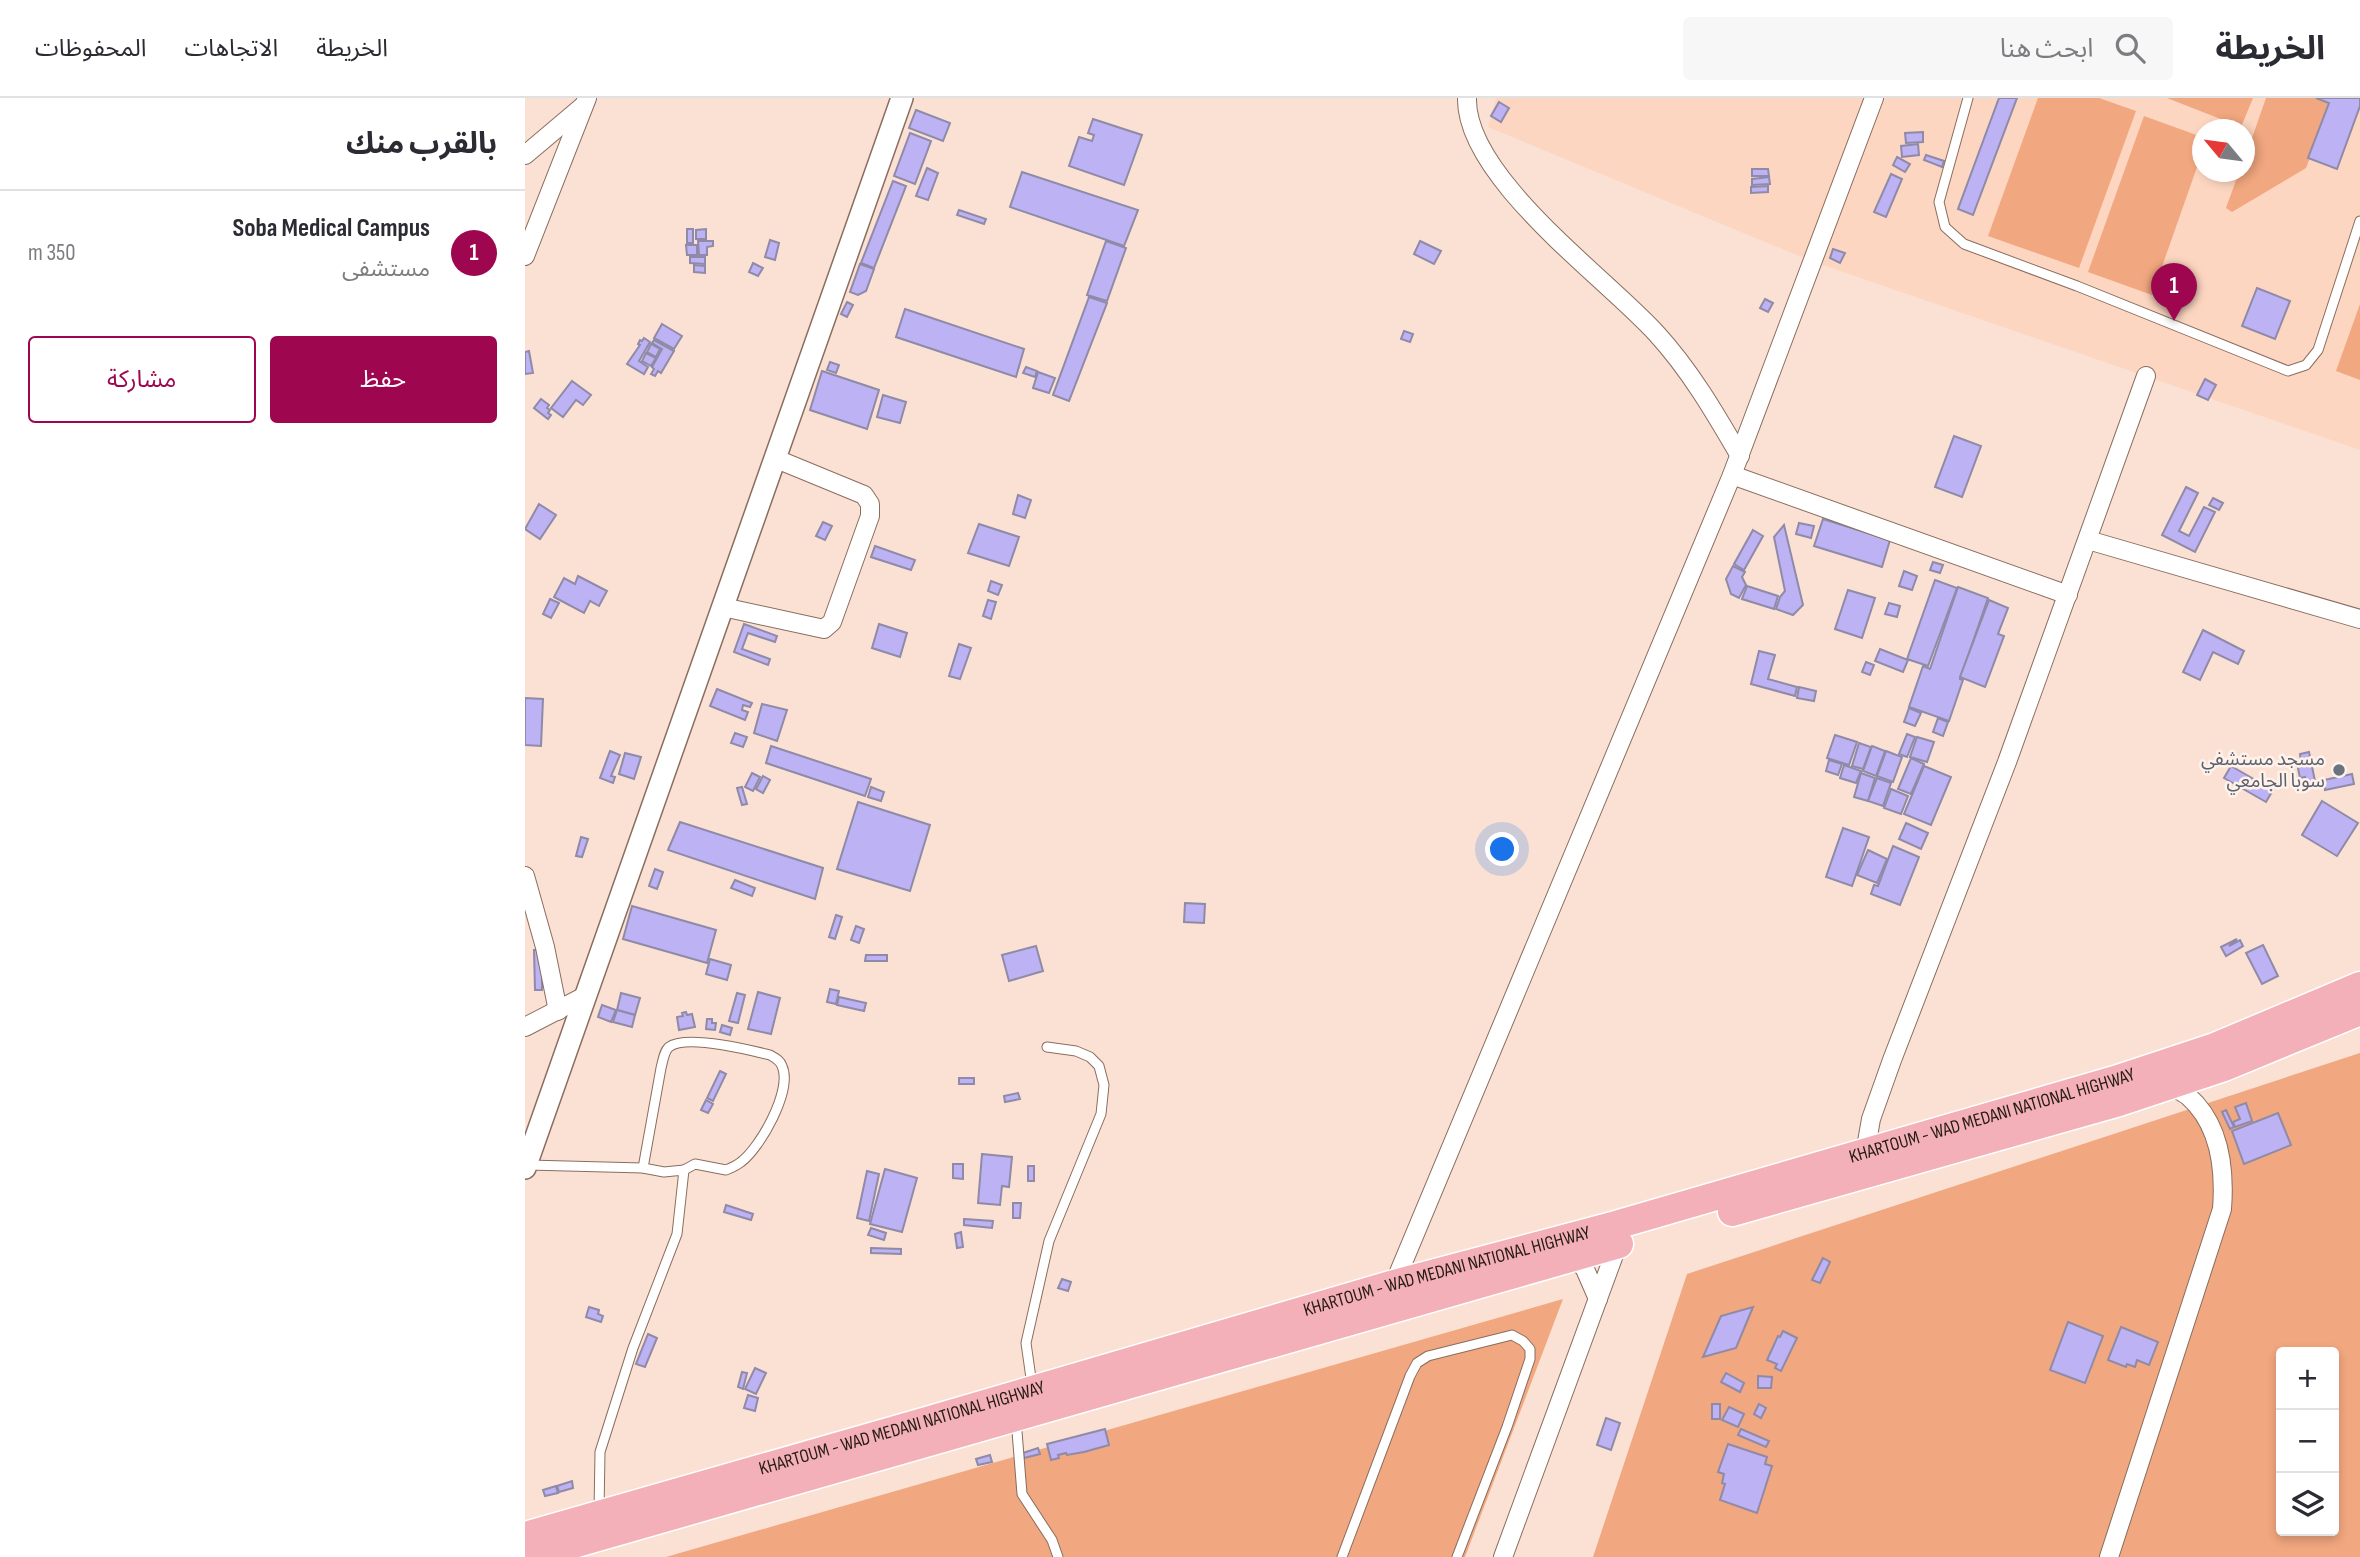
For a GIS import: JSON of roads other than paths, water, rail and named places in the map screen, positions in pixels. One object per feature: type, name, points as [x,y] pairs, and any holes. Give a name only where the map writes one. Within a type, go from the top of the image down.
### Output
[{"type":"highway","name":"KHARTOUM - WAD MEDANI NATIONAL HIGHWAY","points":[[528,1557],[1189,1365],[1618,1244],[2215,1047],[2360,986]]},
{"type":"highway","name":"KHARTOUM - WAD MEDANI NATIONAL HIGHWAY","points":[[525,1536],[1394,1284],[1864,1162],[2027,1129],[2212,1071],[2360,1011]]},
{"type":"street","points":[[526,1166],[902,98]]},
{"type":"street","points":[[1467,98],[1467,113],[1479,146],[1508,185],[1534,217],[1656,333],[1697,386],[1739,456]]},
{"type":"street","points":[[1394,1284],[1732,475],[1874,98]]},
{"type":"street","points":[[525,155],[586,101]]},
{"type":"street","points":[[525,257],[586,101]]},
{"type":"street","points":[[1864,1162],[1871,1119],[2068,595],[2146,376]]},
{"type":"street","points":[[723,607],[824,629],[832,622],[866,528],[870,504],[864,495],[775,458]]},
{"type":"street","points":[[1732,475],[2068,595]]},
{"type":"street","points":[[2088,540],[2324,610],[2360,618]]},
{"type":"street","points":[[525,876],[545,947],[558,1010]]},
{"type":"street","points":[[525,1027],[587,995]]},
{"type":"street","points":[[2203,1114],[2203,1090],[2212,1071]]},
{"type":"street","points":[[2109,1557],[2222,1209],[2223,1166],[2213,1132],[2188,1096],[2169,1085]]},
{"type":"street","points":[[1503,1557],[1618,1244]]},
{"type":"street","points":[[1570,1258],[1584,1267],[1598,1299]]},
{"type":"lane","points":[[1968,98],[1938,202],[1945,227],[1964,244],[2077,286],[2288,371],[2306,365],[2318,350],[2360,221]]},
{"type":"lane","points":[[526,1166],[643,1168],[664,1172],[684,1170],[695,1164],[726,1170],[741,1162],[757,1145],[781,1098],[785,1075],[778,1060],[770,1055],[710,1043],[669,1047],[661,1068],[643,1168]]},
{"type":"lane","points":[[1033,1390],[1026,1343],[1028,1330],[1049,1241],[1101,1114],[1104,1085],[1099,1066],[1090,1057],[1076,1051],[1047,1047]]},
{"type":"lane","points":[[599,1514],[600,1452],[633,1348],[677,1234],[684,1170]]},
{"type":"lane","points":[[1342,1557],[1417,1363],[1428,1356],[1512,1335],[1530,1349],[1530,1359],[1457,1557]]},
{"type":"lane","points":[[1016,1417],[1022,1494],[1052,1540],[1058,1557]]},
{"type":"place","name":"Soba Medical Campus","points":[[2174,321]]},
{"type":"place","name":"مسجد مستشفي سوبا الجامعي","points":[[2339,770]]}]
